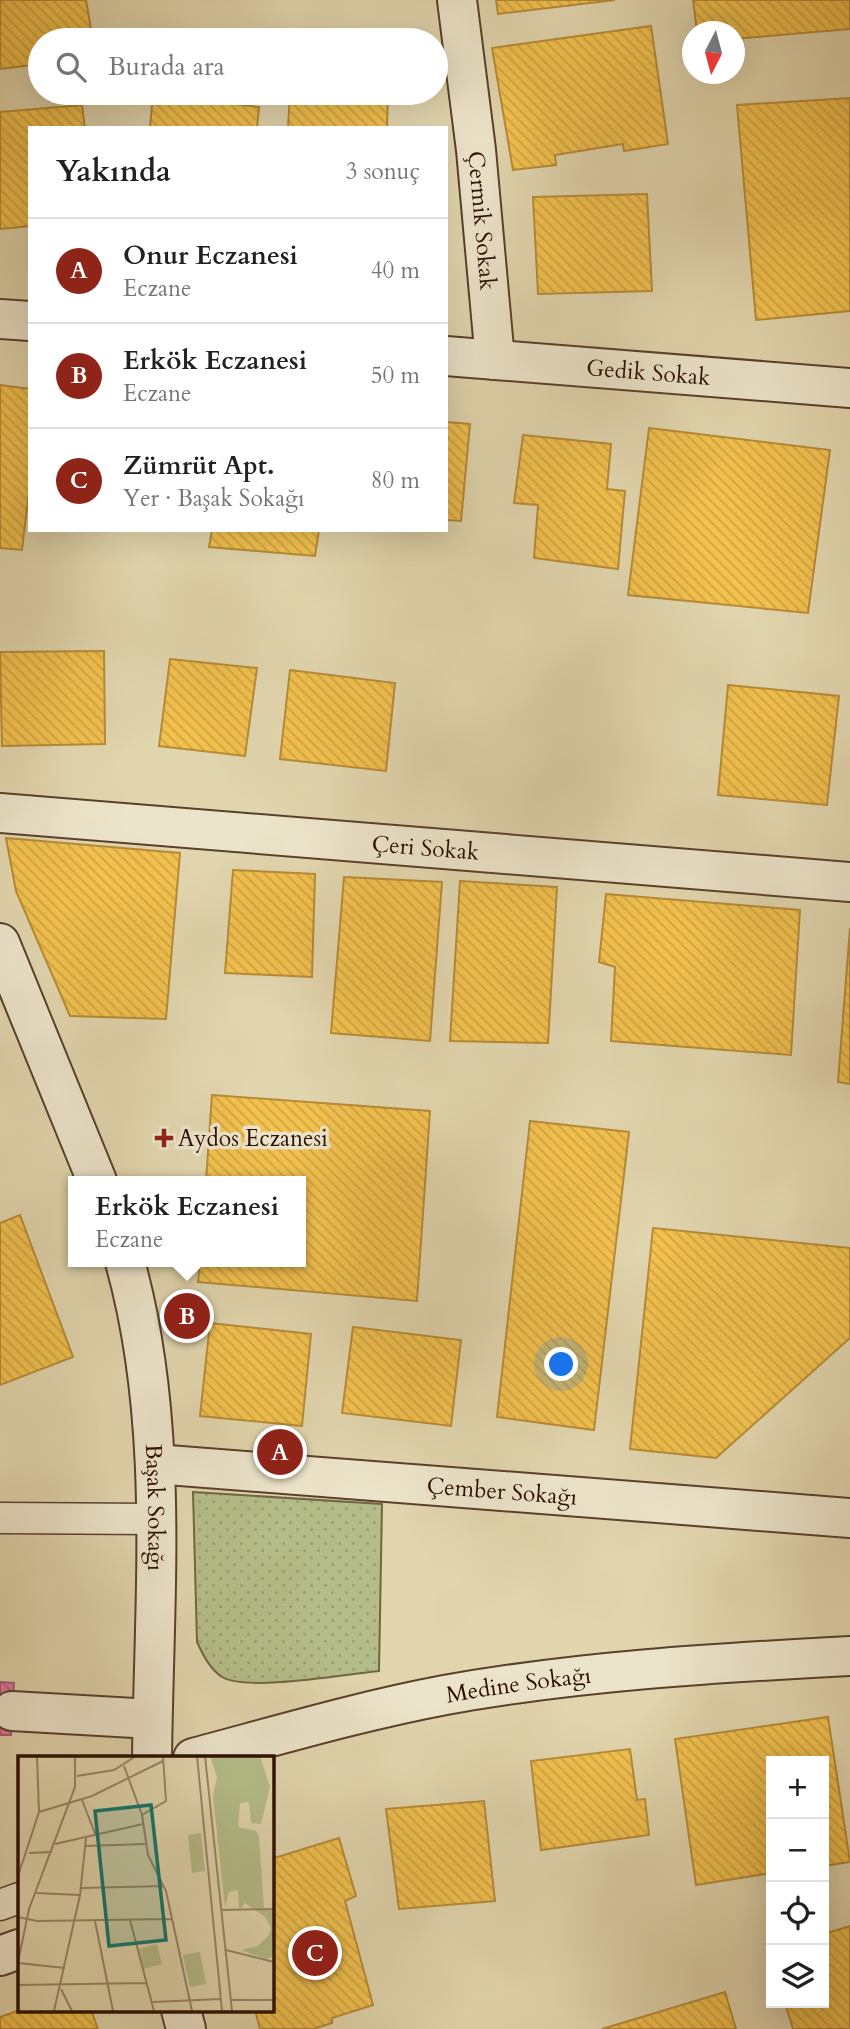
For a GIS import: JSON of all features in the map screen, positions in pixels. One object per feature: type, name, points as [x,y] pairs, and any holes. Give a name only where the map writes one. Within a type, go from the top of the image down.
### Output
[{"type":"street","name":"Çermik Sokak","points":[[457,0],[476,150],[495,360]]},
{"type":"street","points":[[0,319],[28,321]]},
{"type":"street","name":"Gedik Sokak","points":[[448,356],[850,388]]},
{"type":"street","name":"Çeri Sokak","points":[[0,814],[850,882]]},
{"type":"street","points":[[0,943],[95,1176]]},
{"type":"street","name":"Başak Sokağı","points":[[126,1267],[146,1358],[155,1464],[152,1756]]},
{"type":"street","name":"Çember Sokağı","points":[[155,1464],[850,1518]]},
{"type":"street","name":"Medine Sokağı","points":[[201,1756],[444,1695],[586,1675],[705,1664],[850,1656]]},
{"type":"street","points":[[12,1711],[152,1719]]},
{"type":"street","points":[[0,1956],[18,1949]]},
{"type":"street","points":[[181,2011],[186,2029]]},
{"type":"lane","points":[[0,1518],[155,1519]]},
{"type":"lane","points":[[0,1905],[18,1898]]},
{"type":"green space","points":[[193,1492],[382,1504],[379,1671],[252,1683],[235,1681],[218,1674],[197,1642]]},
{"type":"building: Konut","points":[[0,0],[86,0],[91,28],[28,28],[28,66],[0,69]]},
{"type":"building: Konut","points":[[496,0],[615,0],[498,14]]},
{"type":"building: Konut","points":[[693,0],[850,0],[850,29],[745,38],[745,21],[696,21]]},
{"type":"building: Konut","points":[[651,26],[668,144],[624,151],[623,144],[555,155],[556,165],[513,170],[492,48]]},
{"type":"building: Konut","points":[[850,98],[850,311],[756,320],[737,105]]},
{"type":"building: Konut","points":[[82,105],[85,126],[28,126],[28,226],[0,229],[0,112]]},
{"type":"building: Konut","points":[[152,105],[259,107],[257,126],[150,126]]},
{"type":"building: Konut","points":[[289,105],[388,105],[387,126],[288,126]]},
{"type":"building: Konut","points":[[647,194],[652,291],[538,294],[533,197]]},
{"type":"building: Konut","points":[[0,385],[28,389],[28,500],[22,550],[0,548]]},
{"type":"building: Konut","points":[[448,422],[470,424],[461,521],[448,520]]},
{"type":"building: Konut","points":[[649,428],[830,450],[808,613],[628,595]]},
{"type":"building: Konut","points":[[523,435],[611,444],[607,489],[625,491],[618,569],[534,558],[538,505],[514,503]]},
{"type":"building: Konut","points":[[212,532],[319,532],[315,556],[209,547]]},
{"type":"building: Konut","points":[[104,651],[105,744],[2,746],[0,652]]},
{"type":"building: Konut","points":[[170,659],[257,668],[245,756],[159,746]]},
{"type":"building: Konut","points":[[290,670],[395,683],[386,771],[280,759]]},
{"type":"building: Konut","points":[[728,685],[839,696],[827,805],[718,795]]},
{"type":"building: Konut","points":[[6,838],[180,853],[166,1019],[70,1016],[16,891]]},
{"type":"building: Konut","points":[[233,870],[315,874],[312,977],[225,973]]},
{"type":"building: Konut","points":[[344,877],[442,882],[430,1041],[331,1033]]},
{"type":"building: Konut","points":[[460,881],[557,887],[548,1043],[450,1041]]},
{"type":"building: Konut","points":[[606,894],[800,910],[791,1055],[611,1041],[615,967],[599,962]]},
{"type":"building: Konut","points":[[850,928],[850,1084],[838,1082]]},
{"type":"building: Konut","points":[[212,1095],[430,1111],[417,1301],[198,1282],[200,1267],[306,1267],[306,1176],[206,1176]]},
{"type":"building: Konut","points":[[530,1121],[629,1132],[594,1430],[497,1417]]},
{"type":"building: Konut","points":[[20,1215],[73,1357],[0,1385],[0,1223]]},
{"type":"building: Konut","points":[[653,1228],[850,1248],[850,1338],[716,1458],[630,1449]]},
{"type":"building: Konut","points":[[210,1323],[311,1334],[302,1426],[200,1416]]},
{"type":"building: Konut","points":[[353,1327],[461,1340],[451,1426],[342,1413]]},
{"type":"building: Konut","points":[[828,1717],[850,1862],[829,1865],[829,1756],[766,1756],[766,1874],[696,1885],[675,1739]]},
{"type":"building: Konut","points":[[630,1749],[637,1800],[645,1799],[649,1835],[541,1850],[531,1761]]},
{"type":"building: Konut","points":[[484,1801],[495,1901],[399,1909],[386,1809]]},
{"type":"building: Konut","points":[[339,1838],[356,1896],[345,1901],[373,2005],[332,2018],[332,2023],[313,2029],[260,2029],[255,2011],[273,2011],[273,1858]]},
{"type":"building: Konut","points":[[850,1926],[850,2029],[793,2029],[787,2008],[829,2008],[829,1932]]},
{"type":"building: Konut","points":[[725,1992],[736,2029],[602,2029]]},
{"type":"building: Konut","points":[[18,2011],[91,2011],[98,2029],[0,2029],[0,2017]]},
{"type":"building: Sağlık","points":[[0,1682],[14,1683],[11,1735],[0,1735]]},
{"type":"place","name":"Aydos Eczanesi","points":[[164,1138]]},
{"type":"place","name":"Erkök Eczanesi","points":[[187,1316]]},
{"type":"place","name":"Onur Eczanesi","points":[[280,1452]]},
{"type":"place","name":"Zümrüt Apt.","points":[[315,1953]]}]
